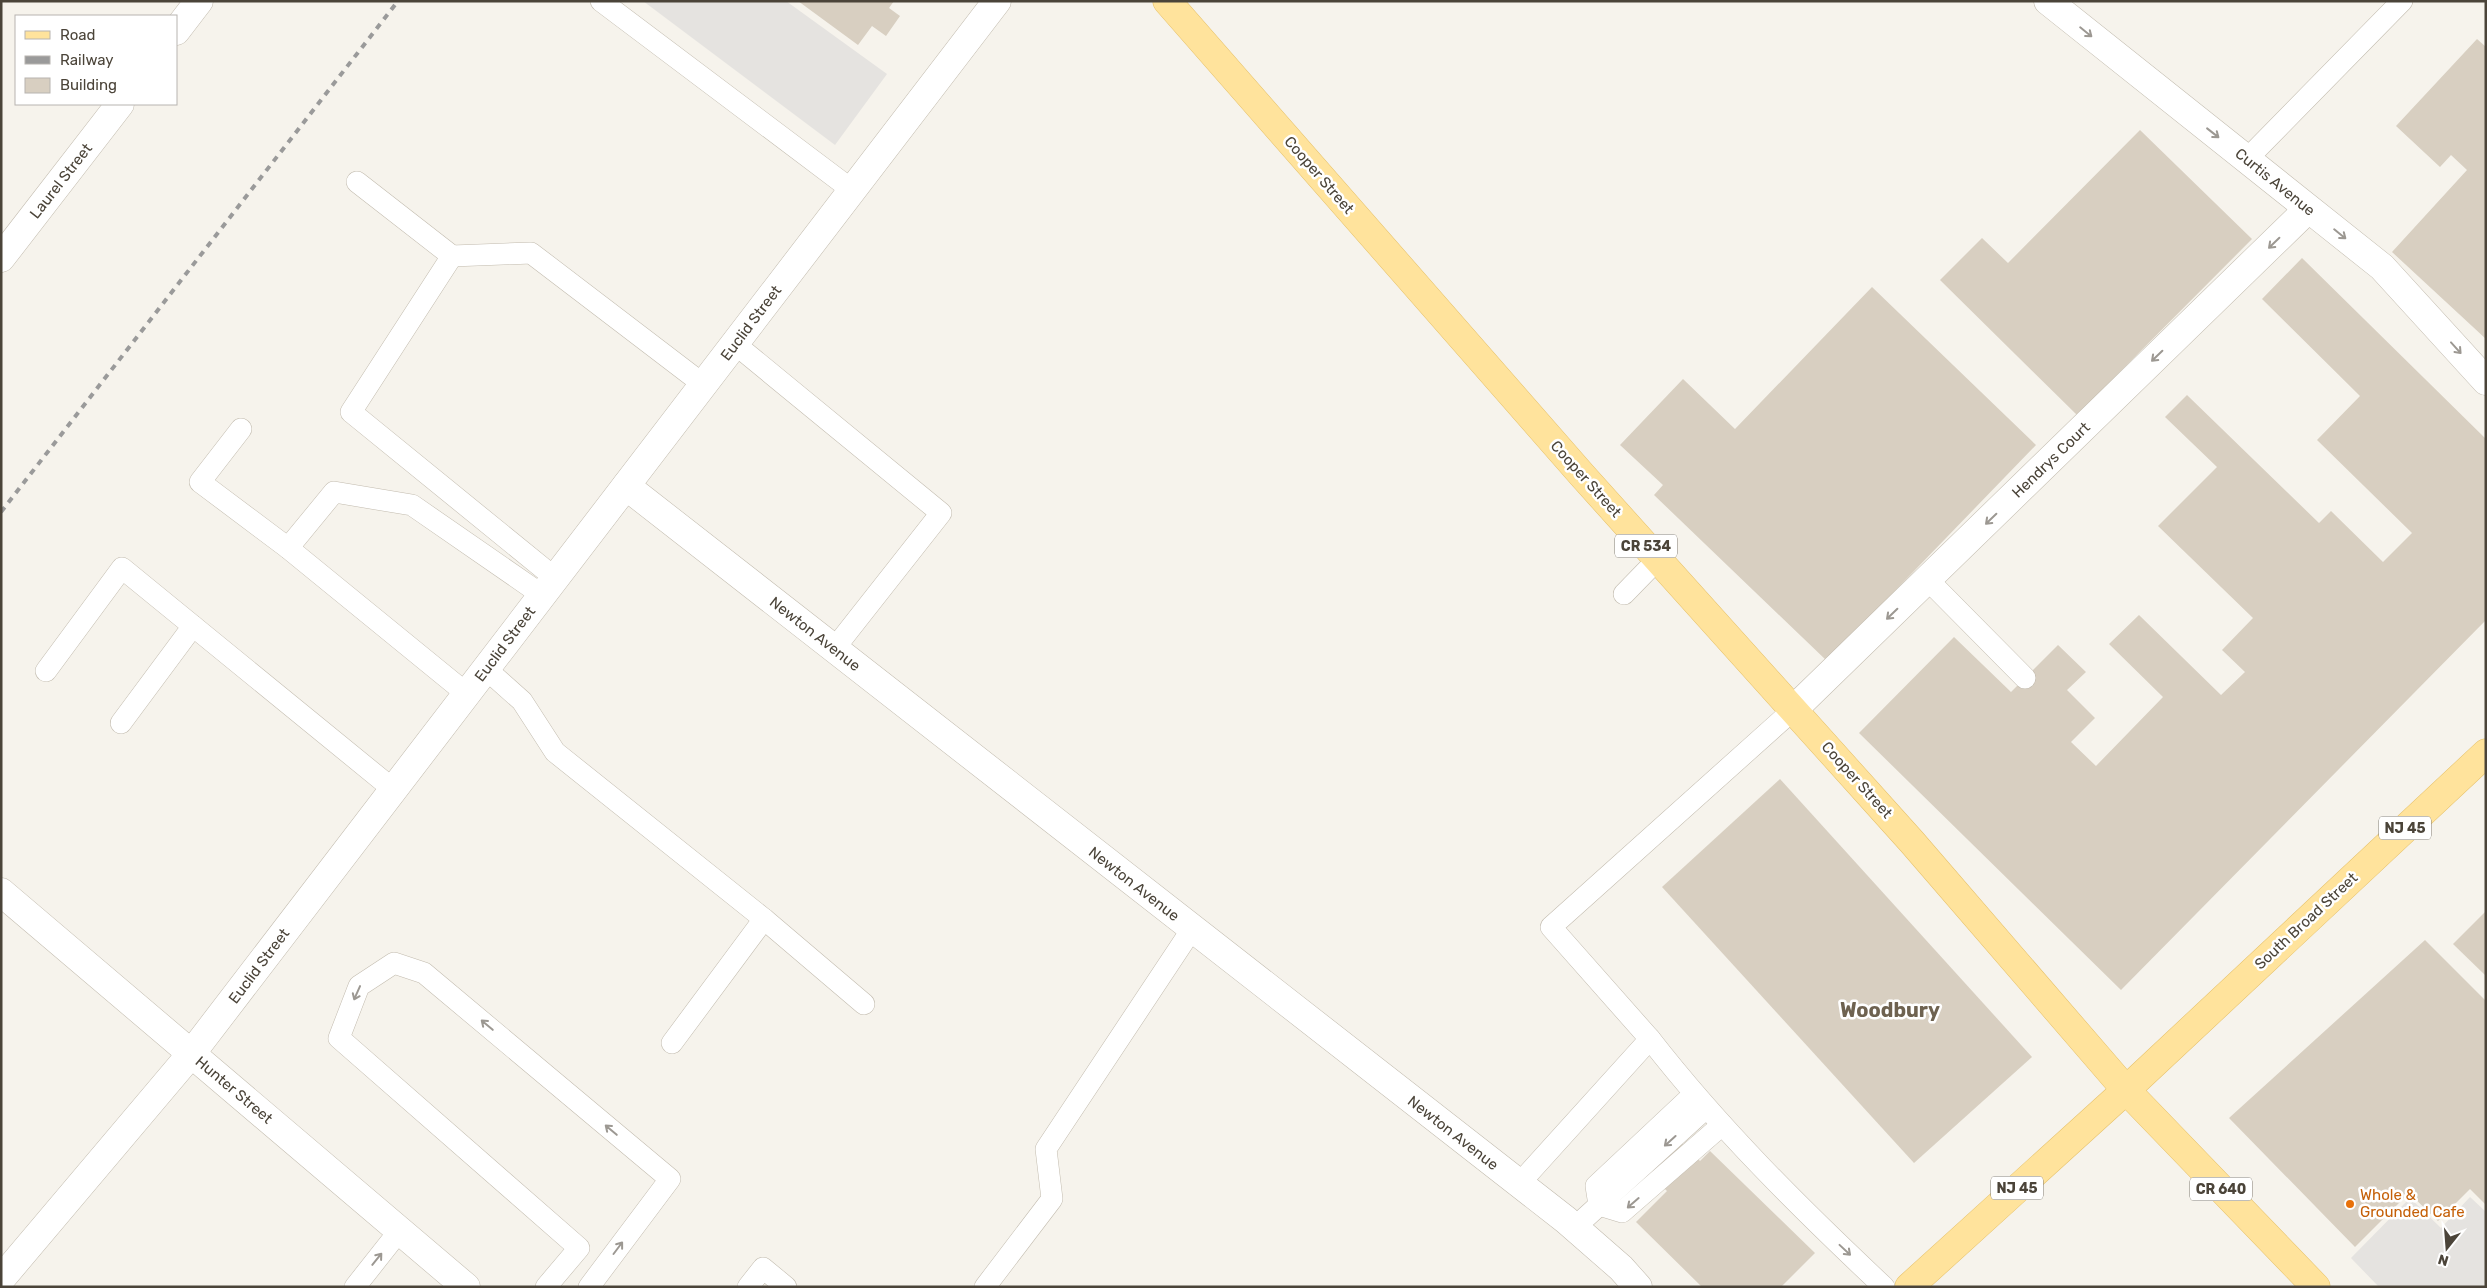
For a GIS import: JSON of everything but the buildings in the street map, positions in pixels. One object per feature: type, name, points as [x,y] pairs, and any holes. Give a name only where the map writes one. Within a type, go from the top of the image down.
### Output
[{"type":"main road","name":"Cooper Street","points":[[1167,1],[1658,559],[1912,842],[2126,1090]]},
{"type":"main road","name":"South Broad Street","points":[[2126,1090],[2486,753]]},
{"type":"main road","name":"NJ 45","points":[[1909,1287],[2126,1090]]},
{"type":"main road","name":"CR 640","points":[[2126,1090],[2316,1287]]},
{"type":"street","points":[[178,28],[199,1]]},
{"type":"street","name":"Euclid Street","points":[[1,1278],[191,1054],[997,1]]},
{"type":"street","name":"Curtis Avenue","points":[[2048,1],[2382,267],[2486,381]]},
{"type":"street","name":"Laurel Street","points":[[1,258],[119,105]]},
{"type":"street","name":"Hendrys Court","points":[[1793,710],[2308,209]]},
{"type":"street","name":"Newton Avenue","points":[[626,486],[1519,1184],[1621,1268],[1638,1287]]},
{"type":"street","name":"Hunter Street","points":[[1,892],[466,1287]]},
{"type":"lane","points":[[601,1],[852,190]]},
{"type":"lane","points":[[2247,159],[2402,1]]},
{"type":"lane","points":[[357,182],[452,256],[531,253],[704,384]]},
{"type":"lane","points":[[452,256],[351,412],[549,587]]},
{"type":"lane","points":[[735,344],[941,513],[834,649]]},
{"type":"lane","points":[[241,429],[200,482],[288,548],[467,694]]},
{"type":"lane","points":[[288,548],[334,492],[412,506],[549,587]]},
{"type":"lane","points":[[1624,594],[1658,559]]},
{"type":"lane","points":[[46,671],[122,568],[394,790]]},
{"type":"lane","points":[[1928,580],[2025,678]]},
{"type":"lane","points":[[121,723],[193,626]]},
{"type":"lane","points":[[486,669],[522,701],[555,752],[764,919],[864,1004]]},
{"type":"lane","points":[[1793,710],[1551,927],[1650,1039],[1722,1125],[1809,1217],[1884,1287]]},
{"type":"lane","points":[[672,1043],[764,919]]},
{"type":"lane","points":[[985,1287],[1052,1199],[1046,1149],[1192,929]]},
{"type":"lane","points":[[546,1287],[579,1248],[339,1038],[359,986],[394,963],[424,972],[670,1179],[589,1287]]},
{"type":"lane","points":[[1519,1184],[1650,1039]]},
{"type":"lane","points":[[1574,1228],[1599,1205],[1700,1101]]},
{"type":"lane","points":[[1599,1205],[1622,1212],[1722,1125]]},
{"type":"lane","points":[[355,1287],[400,1230]]},
{"type":"lane","points":[[748,1287],[764,1268],[786,1287]]},
{"type":"shaded area","points":[[643,1],[786,1],[887,74],[835,145]]},
{"type":"shaded area","points":[[2470,1197],[2486,1212],[2486,1287],[2379,1287],[2351,1258],[2410,1198],[2441,1228]]},
{"type":"railway","points":[[1,512],[398,1]]},
{"type":"place","name":"Whole & Grounded Cafe","points":[[2350,1204]]},
{"type":"district","name":"Woodbury","points":[[1890,1010]]}]
